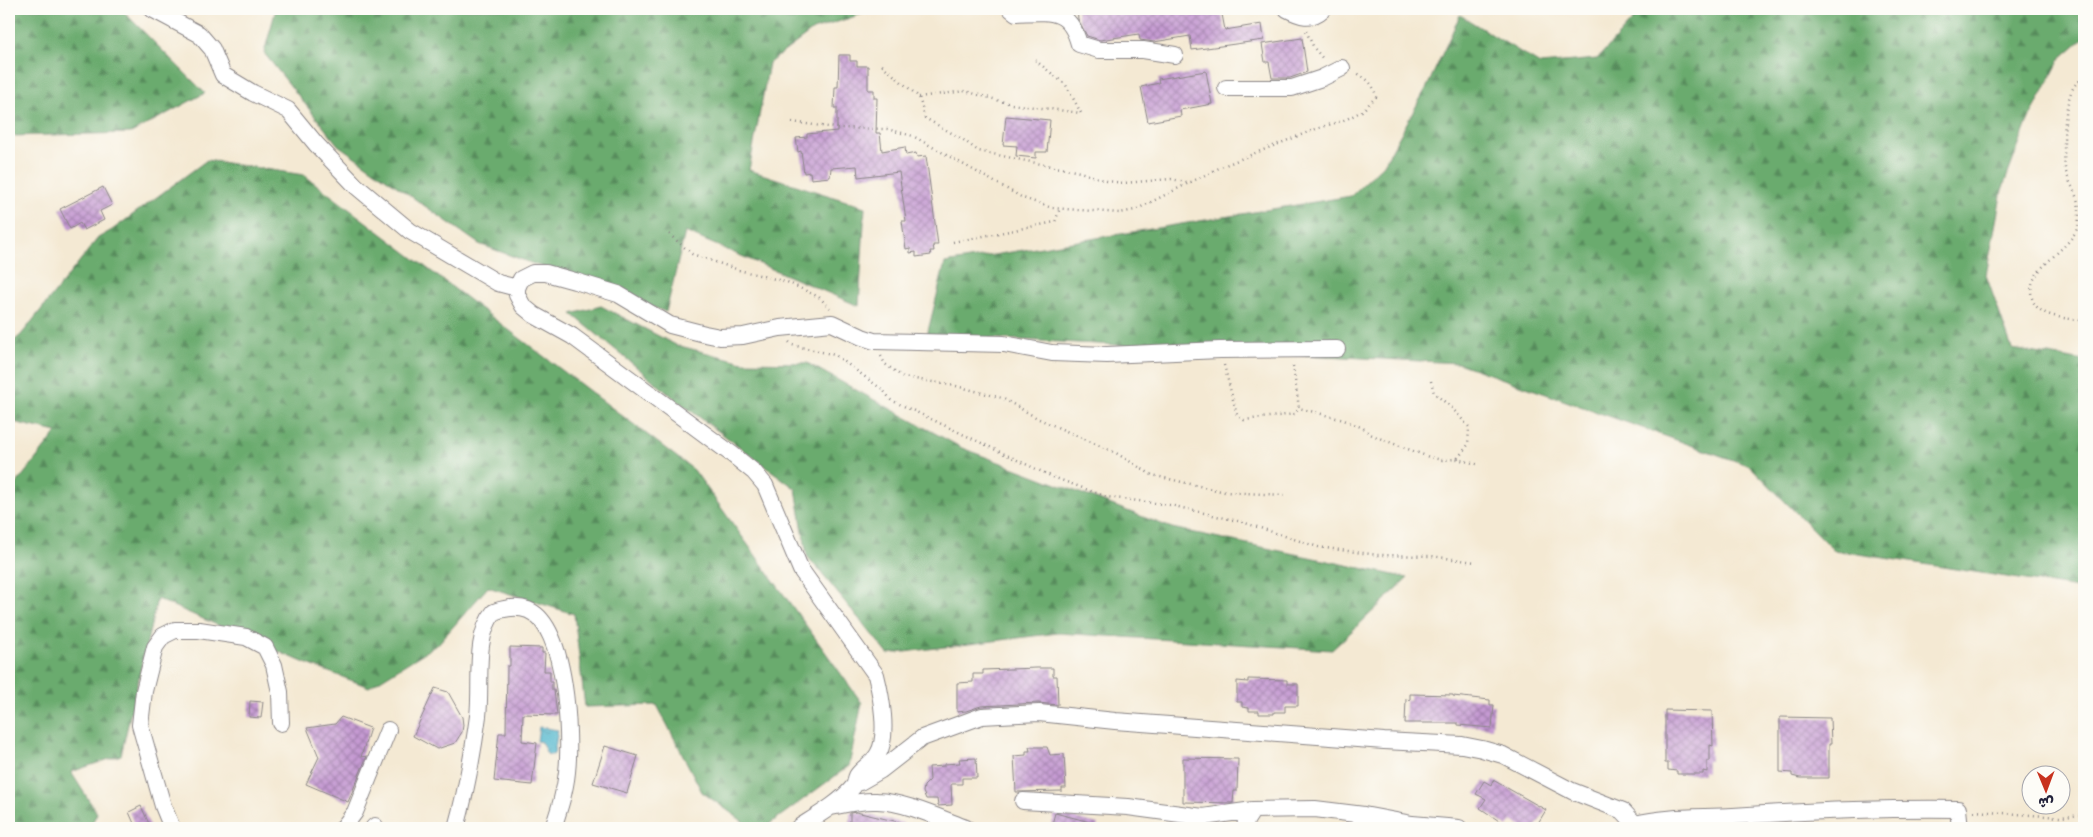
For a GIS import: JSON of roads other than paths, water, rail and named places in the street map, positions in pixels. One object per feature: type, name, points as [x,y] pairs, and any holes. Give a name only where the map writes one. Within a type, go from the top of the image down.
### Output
[{"type":"street","points":[[152,9],[199,34],[212,49],[223,75],[253,93],[288,110],[316,144],[356,186],[410,232],[498,283],[517,288]]},
{"type":"street","points":[[1010,9],[1016,13],[1045,12],[1067,18],[1076,31]]},
{"type":"street","points":[[1073,9],[1079,44],[1099,50],[1143,50],[1175,55]]},
{"type":"street","points":[[1293,12],[1318,14],[1323,9]]},
{"type":"street","points":[[1226,88],[1292,88],[1322,78],[1342,68]]},
{"type":"street","points":[[854,786],[857,776],[880,753],[882,741],[881,695],[876,675],[800,570],[765,485],[754,472],[733,455],[572,336],[534,315],[523,306],[517,296],[517,288],[521,278],[533,273],[546,273],[618,294],[670,325],[720,337],[743,336],[780,328],[832,323],[862,337],[874,340],[1004,344],[1035,352],[1107,355],[1220,350],[1337,349]]},
{"type":"street","points":[[456,828],[462,806],[478,716],[480,657],[485,628],[494,612],[513,608],[529,611],[550,631],[565,689],[568,724],[567,772],[562,799],[553,828]]},
{"type":"street","points":[[172,828],[163,806],[140,725],[144,690],[152,656],[162,636],[175,630],[199,630],[246,637],[265,647],[274,665],[280,692],[281,723]]},
{"type":"street","points":[[798,828],[829,807],[854,786],[881,770],[922,738],[982,716],[1039,713],[1115,721],[1462,745],[1503,755],[1572,791],[1623,811],[1632,826],[1886,808],[1958,809],[1960,828]]},
{"type":"street","points":[[343,828],[354,812],[388,730]]},
{"type":"street","points":[[829,807],[879,800],[966,828]]},
{"type":"street","points":[[1023,801],[1128,807],[1203,817],[1252,810],[1315,809],[1364,815],[1412,826],[1459,828]]},
{"type":"street","points":[[1245,828],[1246,820],[1252,810]]},
{"type":"water","points":[[539,727],[558,730],[554,754],[547,754],[541,742],[537,741]]}]
